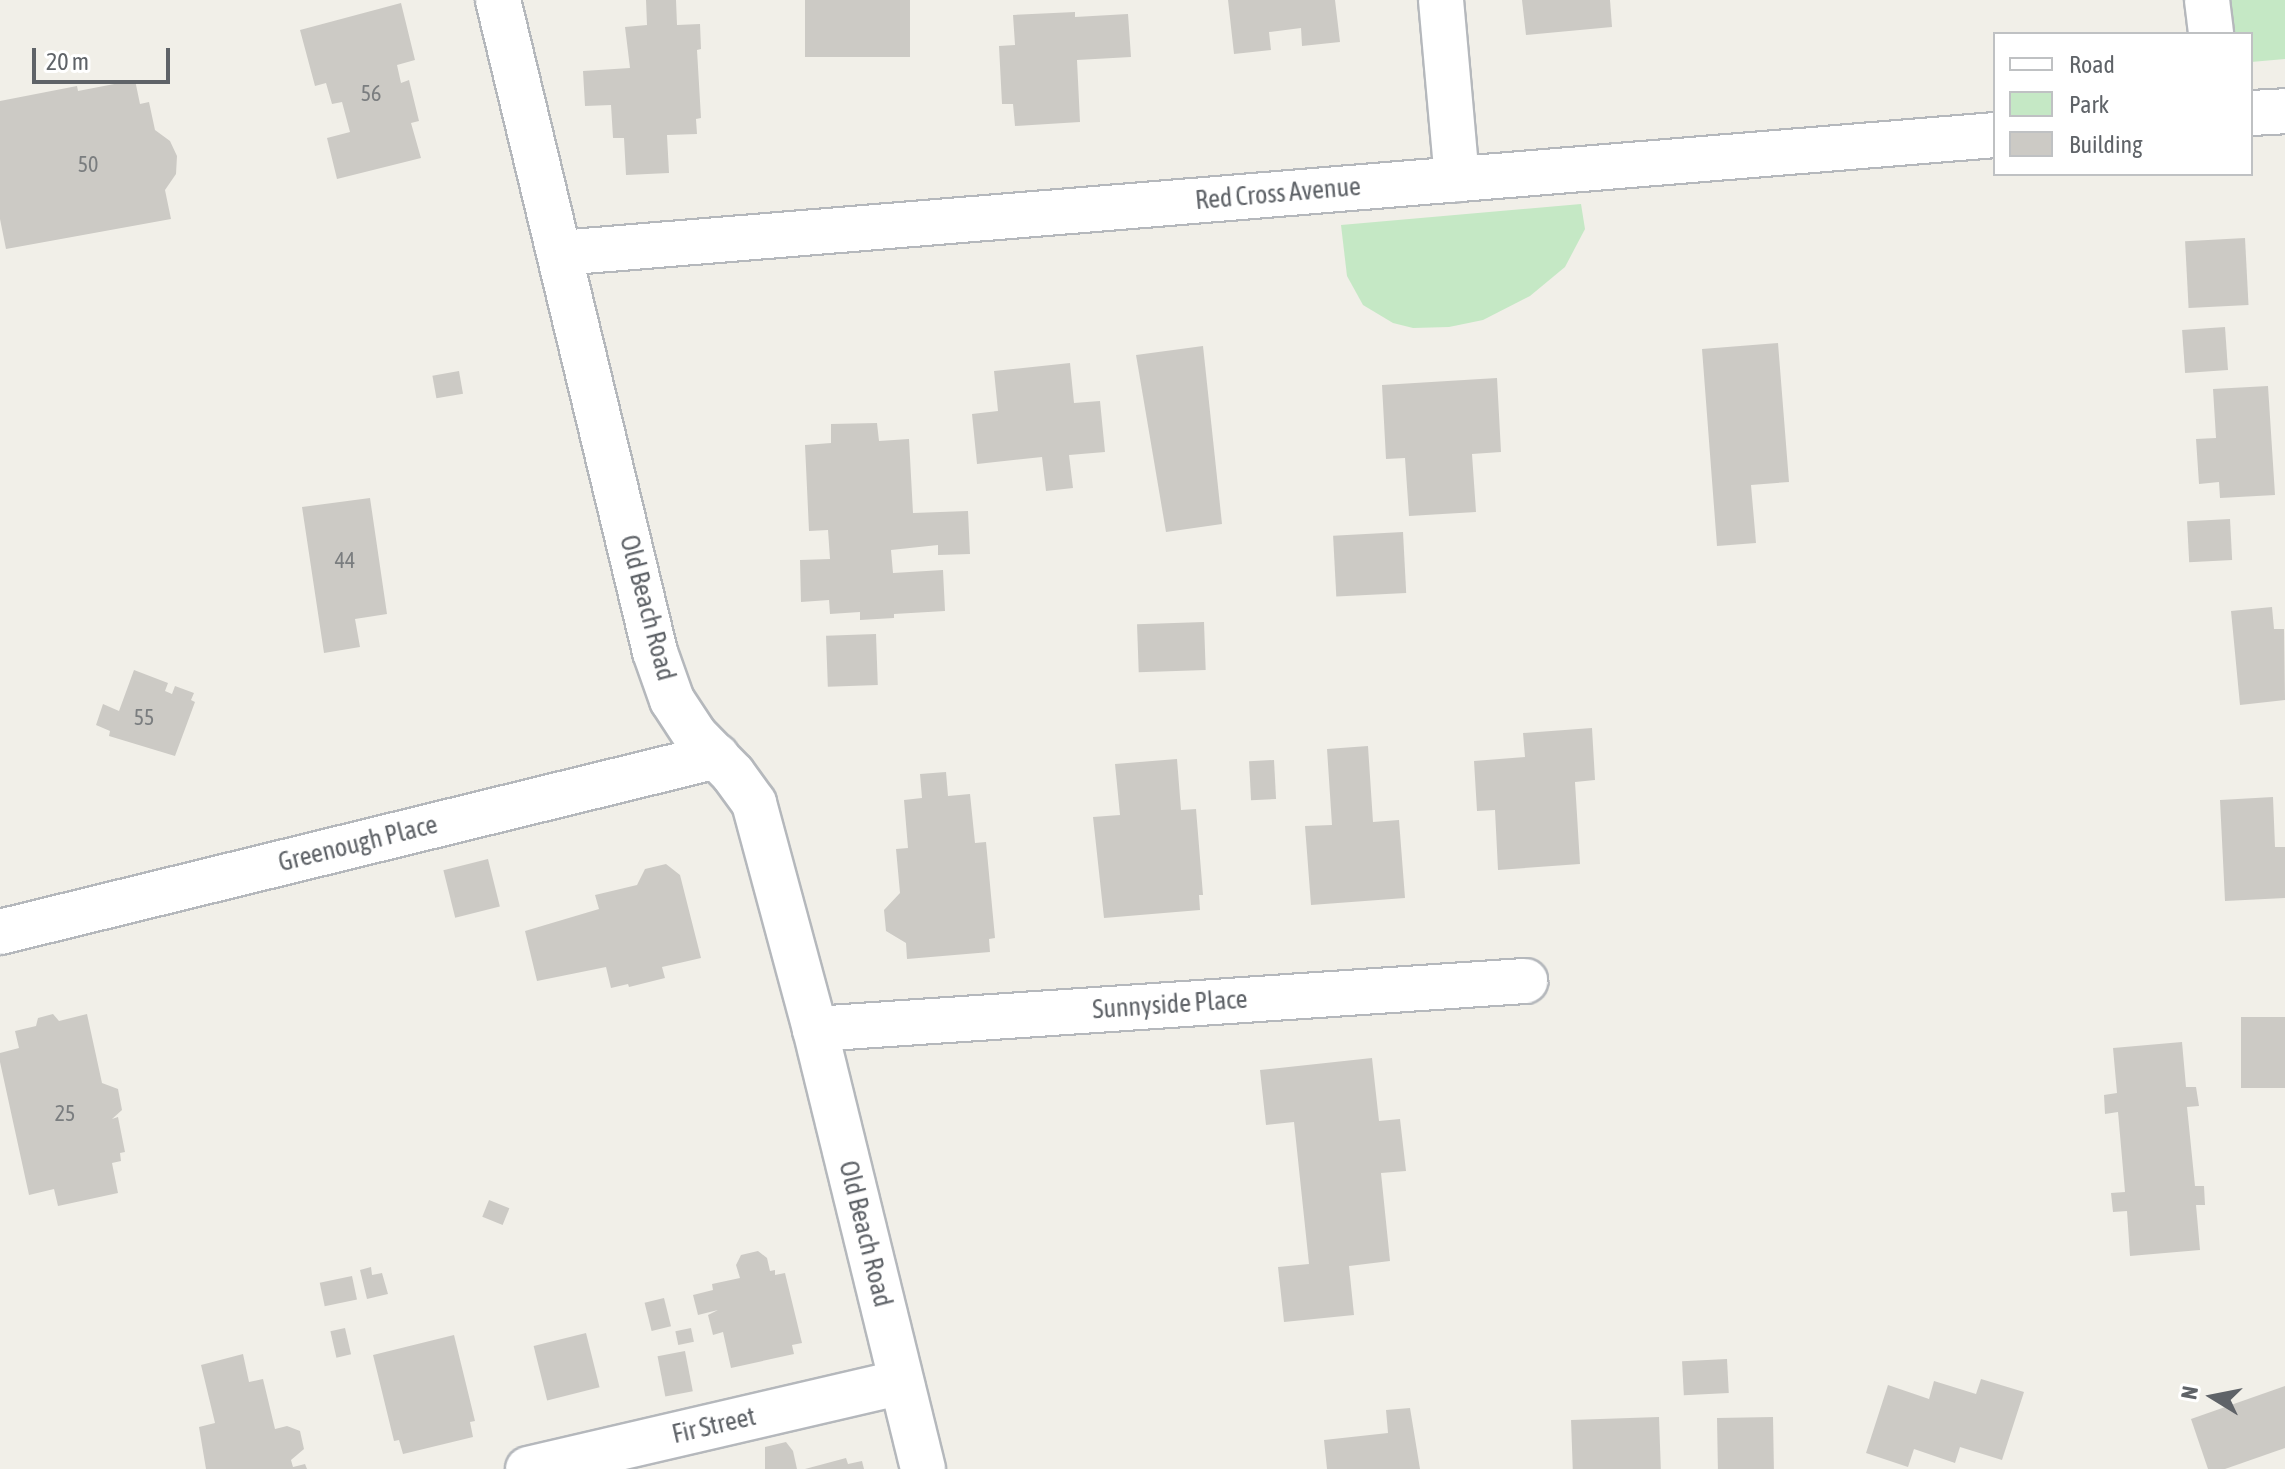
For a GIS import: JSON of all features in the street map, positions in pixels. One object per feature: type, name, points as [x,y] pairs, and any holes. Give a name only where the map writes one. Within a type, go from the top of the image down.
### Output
[{"type":"street","name":"Old Beach Road","points":[[498,0],[655,652],[672,700],[695,735],[717,756],[754,803],[815,1029],[923,1469]]},
{"type":"street","points":[[1441,0],[1457,179]]},
{"type":"street","points":[[2207,0],[2211,32]]},
{"type":"street","name":"Red Cross Avenue","points":[[560,253],[1993,135]]},
{"type":"street","name":"Greenough Place","points":[[0,932],[717,756]]},
{"type":"street","name":"Sunnyside Place","points":[[815,1029],[1525,981]]},
{"type":"street","name":"Fir Street","points":[[528,1469],[901,1382]]},
{"type":"green space","points":[[2222,0],[2285,0],[2285,59],[2253,62],[2253,32],[2226,32]]},
{"type":"green space","points":[[1581,204],[1585,229],[1565,267],[1530,296],[1483,320],[1449,327],[1413,328],[1393,323],[1363,305],[1347,276],[1341,225]]},
{"type":"building","points":[[646,0],[676,0],[677,25],[700,24],[701,49],[697,50],[701,118],[696,119],[697,134],[667,135],[669,173],[626,175],[624,138],[613,138],[611,105],[585,106],[583,71],[630,68],[625,27],[647,25]]},
{"type":"building","points":[[805,0],[910,0],[910,57],[805,57]]},
{"type":"building","points":[[1228,0],[1335,0],[1340,42],[1302,46],[1301,28],[1269,32],[1271,50],[1234,54]]},
{"type":"building","points":[[1522,0],[1610,0],[1612,27],[1526,35]]},
{"type":"building","points":[[401,3],[415,60],[397,65],[401,83],[409,80],[419,121],[411,123],[421,158],[337,179],[327,138],[350,132],[342,102],[332,104],[326,83],[315,86],[300,30]]},
{"type":"building","points":[[1075,12],[1075,17],[1128,14],[1131,57],[1077,60],[1080,122],[1015,126],[1013,104],[1002,104],[999,46],[1015,45],[1013,15]]},
{"type":"building","points":[[135,80],[140,104],[149,102],[155,130],[170,141],[177,156],[176,174],[165,190],[171,219],[6,249],[0,219],[0,101],[77,86],[78,91]]},
{"type":"building","points":[[2245,238],[2249,305],[2189,308],[2185,241]]},
{"type":"building","points":[[2225,327],[2228,370],[2185,373],[2182,330]]},
{"type":"building","points":[[1778,343],[1789,482],[1751,485],[1756,543],[1717,546],[1702,349]]},
{"type":"building","points":[[1203,346],[1222,524],[1166,532],[1136,355]]},
{"type":"building","points":[[1070,363],[1074,403],[1100,401],[1105,452],[1069,455],[1073,488],[1046,491],[1042,457],[977,464],[972,414],[998,411],[994,371]]},
{"type":"building","points":[[459,371],[463,394],[436,398],[432,376]]},
{"type":"building","points":[[1497,378],[1501,452],[1472,454],[1476,512],[1409,516],[1405,458],[1386,459],[1382,385]]},
{"type":"building","points":[[2268,386],[2275,495],[2220,498],[2219,482],[2199,484],[2196,439],[2216,438],[2213,389]]},
{"type":"building","points":[[877,423],[879,441],[909,439],[913,513],[968,511],[970,554],[938,555],[938,545],[891,550],[893,573],[943,570],[945,611],[860,620],[860,612],[830,614],[829,600],[801,602],[800,560],[830,559],[828,530],[809,531],[805,445],[831,443],[831,424]]},
{"type":"building","points":[[370,498],[387,614],[355,619],[360,647],[324,653],[302,507]]},
{"type":"building","points":[[2230,519],[2232,560],[2189,562],[2187,521]]},
{"type":"building","points":[[1403,532],[1406,593],[1336,597],[1333,536]]},
{"type":"building","points":[[2272,607],[2274,629],[2284,629],[2285,700],[2240,705],[2231,611]]},
{"type":"building","points":[[1204,622],[1206,670],[1139,672],[1137,624]]},
{"type":"building","points":[[876,634],[878,685],[828,687],[826,636]]},
{"type":"building","points":[[134,670],[168,683],[165,691],[172,694],[175,686],[194,693],[191,700],[195,702],[175,756],[109,736],[110,731],[96,725],[103,704],[119,711]]},
{"type":"building","points":[[1592,728],[1595,780],[1575,782],[1580,864],[1498,870],[1495,810],[1477,811],[1474,761],[1525,757],[1523,733]]},
{"type":"building","points":[[1368,746],[1373,822],[1399,820],[1405,898],[1311,905],[1305,826],[1332,825],[1327,749]]},
{"type":"building","points":[[1177,759],[1181,810],[1196,809],[1203,895],[1199,895],[1200,910],[1104,918],[1093,817],[1120,815],[1115,764]]},
{"type":"building","points":[[1274,760],[1276,799],[1251,800],[1249,761]]},
{"type":"building","points":[[946,772],[948,796],[970,794],[975,843],[986,842],[995,938],[989,939],[990,952],[907,959],[906,943],[886,931],[884,910],[900,893],[896,849],[908,848],[904,800],[922,798],[920,774]]},
{"type":"building","points":[[2273,797],[2275,847],[2285,847],[2285,898],[2225,901],[2220,800]]},
{"type":"building","points":[[488,859],[500,907],[455,918],[443,870]]},
{"type":"building","points":[[666,864],[680,875],[701,958],[662,967],[665,978],[629,987],[628,984],[611,988],[606,967],[537,981],[525,931],[599,909],[595,895],[637,885],[645,869]]},
{"type":"building","points":[[53,1014],[59,1021],[87,1014],[102,1083],[118,1089],[122,1110],[112,1119],[118,1117],[125,1152],[120,1153],[121,1161],[112,1163],[118,1193],[58,1206],[54,1189],[29,1195],[0,1062],[0,1053],[19,1048],[15,1031],[36,1026],[38,1018]]},
{"type":"building","points":[[2241,1017],[2285,1017],[2285,1088],[2241,1088]]},
{"type":"building","points":[[2182,1042],[2186,1087],[2196,1087],[2199,1106],[2187,1107],[2195,1186],[2204,1186],[2205,1205],[2196,1205],[2200,1250],[2130,1256],[2127,1211],[2113,1212],[2111,1193],[2125,1192],[2118,1112],[2105,1114],[2104,1095],[2117,1093],[2113,1048]]},
{"type":"building","points":[[1372,1058],[1379,1121],[1400,1119],[1406,1171],[1381,1173],[1390,1261],[1349,1266],[1354,1315],[1284,1322],[1278,1267],[1309,1264],[1294,1122],[1266,1125],[1260,1070]]},
{"type":"building","points":[[489,1200],[509,1208],[503,1225],[482,1217]]},
{"type":"building","points":[[758,1251],[767,1258],[770,1271],[775,1270],[775,1275],[785,1273],[802,1343],[792,1345],[794,1354],[731,1368],[723,1332],[713,1335],[708,1315],[718,1310],[698,1315],[693,1295],[713,1290],[712,1284],[740,1278],[736,1265],[741,1255]]},
{"type":"building","points":[[371,1267],[372,1275],[382,1273],[388,1294],[367,1299],[360,1270]]},
{"type":"building","points":[[352,1276],[357,1299],[325,1306],[320,1283]]},
{"type":"building","points":[[664,1298],[671,1326],[652,1331],[645,1303]]},
{"type":"building","points":[[345,1328],[351,1354],[336,1358],[330,1331]]},
{"type":"building","points":[[691,1328],[694,1342],[678,1345],[675,1331]]},
{"type":"building","points":[[586,1333],[600,1387],[547,1400],[534,1346]]},
{"type":"building","points":[[454,1335],[475,1421],[470,1422],[473,1437],[403,1454],[399,1440],[394,1441],[373,1355]]},
{"type":"building","points":[[685,1351],[693,1391],[665,1397],[658,1356]]},
{"type":"building","points":[[243,1354],[249,1382],[263,1379],[275,1429],[287,1426],[300,1431],[304,1449],[291,1460],[293,1467],[305,1464],[307,1469],[206,1469],[199,1427],[215,1423],[201,1365]]},
{"type":"building","points":[[1727,1359],[1729,1393],[1684,1395],[1682,1361]]},
{"type":"building","points":[[1981,1379],[2024,1392],[2002,1460],[1960,1447],[1955,1463],[1914,1449],[1908,1467],[1866,1453],[1888,1385],[1929,1399],[1934,1381],[1976,1394]]},
{"type":"building","points":[[2285,1386],[2285,1448],[2225,1469],[2208,1469],[2191,1419]]},
{"type":"building","points":[[1410,1408],[1420,1469],[1327,1469],[1324,1440],[1388,1433],[1386,1410]]},
{"type":"building","points":[[1659,1417],[1661,1469],[1573,1469],[1571,1420]]},
{"type":"building","points":[[1773,1417],[1774,1469],[1718,1469],[1717,1418]]},
{"type":"building","points":[[786,1442],[793,1451],[797,1469],[765,1469],[765,1447]]},
{"type":"building","points":[[846,1458],[848,1464],[862,1461],[864,1469],[805,1469]]}]
